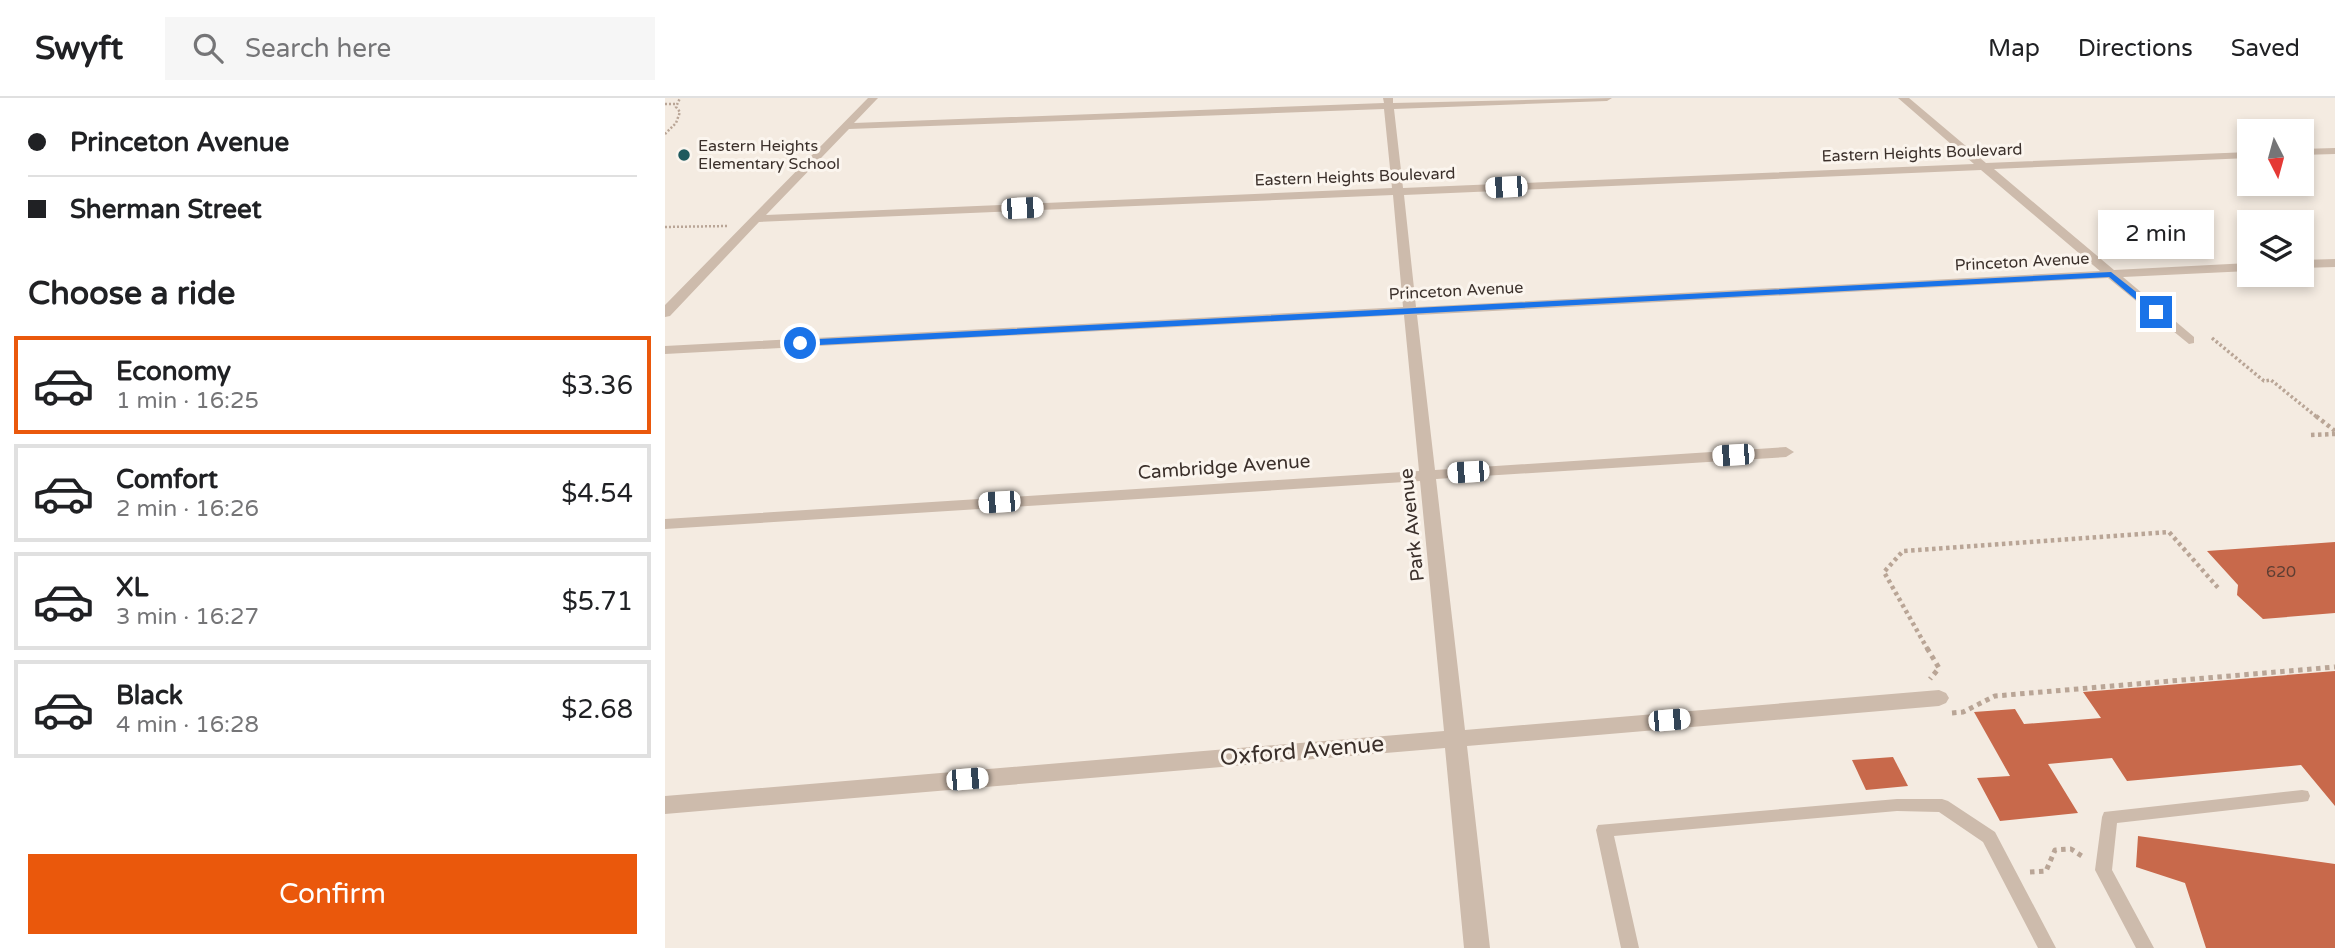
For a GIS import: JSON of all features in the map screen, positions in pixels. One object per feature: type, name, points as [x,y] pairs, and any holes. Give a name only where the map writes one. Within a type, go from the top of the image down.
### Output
[{"type":"street","points":[[665,313],[873,98]]},
{"type":"street","points":[[846,126],[1388,102],[1607,98]]},
{"type":"street","points":[[1903,98],[2189,340]]},
{"type":"street","name":"Park Avenue","points":[[1388,102],[1477,948]]},
{"type":"street","points":[[2314,152],[2335,151]]},
{"type":"street","name":"Eastern Heights Boulevard","points":[[757,219],[2237,155]]},
{"type":"street","points":[[2314,264],[2335,263]]},
{"type":"street","name":"Princeton Avenue","points":[[665,350],[2237,268]]},
{"type":"street","name":"Cambridge Avenue","points":[[665,524],[1786,452]]},
{"type":"street","name":"Oxford Avenue","points":[[665,805],[1935,699]]},
{"type":"lane","points":[[2145,948],[2103,870],[2109,817],[2302,796]]},
{"type":"lane","points":[[1630,948],[1604,830],[1897,805],[1941,806],[1989,837],[2047,948]]},
{"type":"path","points":[[665,134],[679,117],[677,103],[680,98]]},
{"type":"path","points":[[665,104],[677,103]]},
{"type":"path","points":[[665,227],[729,227]]},
{"type":"path","points":[[2212,338],[2264,381],[2271,380],[2335,432]]},
{"type":"path","points":[[2311,436],[2335,432]]},
{"type":"path","points":[[2220,590],[2169,532],[1903,551],[1884,572],[1939,668],[1935,699],[1963,712],[1995,696],[2335,667]]},
{"type":"path","points":[[2019,873],[2046,871],[2055,850],[2071,849]]},
{"type":"building","points":[[2335,542],[2335,613],[2263,619],[2237,595],[2238,585],[2207,551]]},
{"type":"building","points":[[2335,671],[2335,806],[2301,765],[2127,781],[2112,758],[2048,764],[2078,813],[2000,821],[1977,778],[2010,776],[1974,712],[2015,709],[2024,724],[2101,718],[2083,692]]},
{"type":"building","points":[[1893,757],[1908,786],[1866,790],[1852,760]]},
{"type":"building","points":[[2138,836],[2335,864],[2335,948],[2206,948],[2185,883],[2136,867]]},
{"type":"place","name":"Eastern Heights Elementary School","points":[[684,155]]},
{"type":"route","points":[[800,343],[2111,274],[2156,312]]}]
